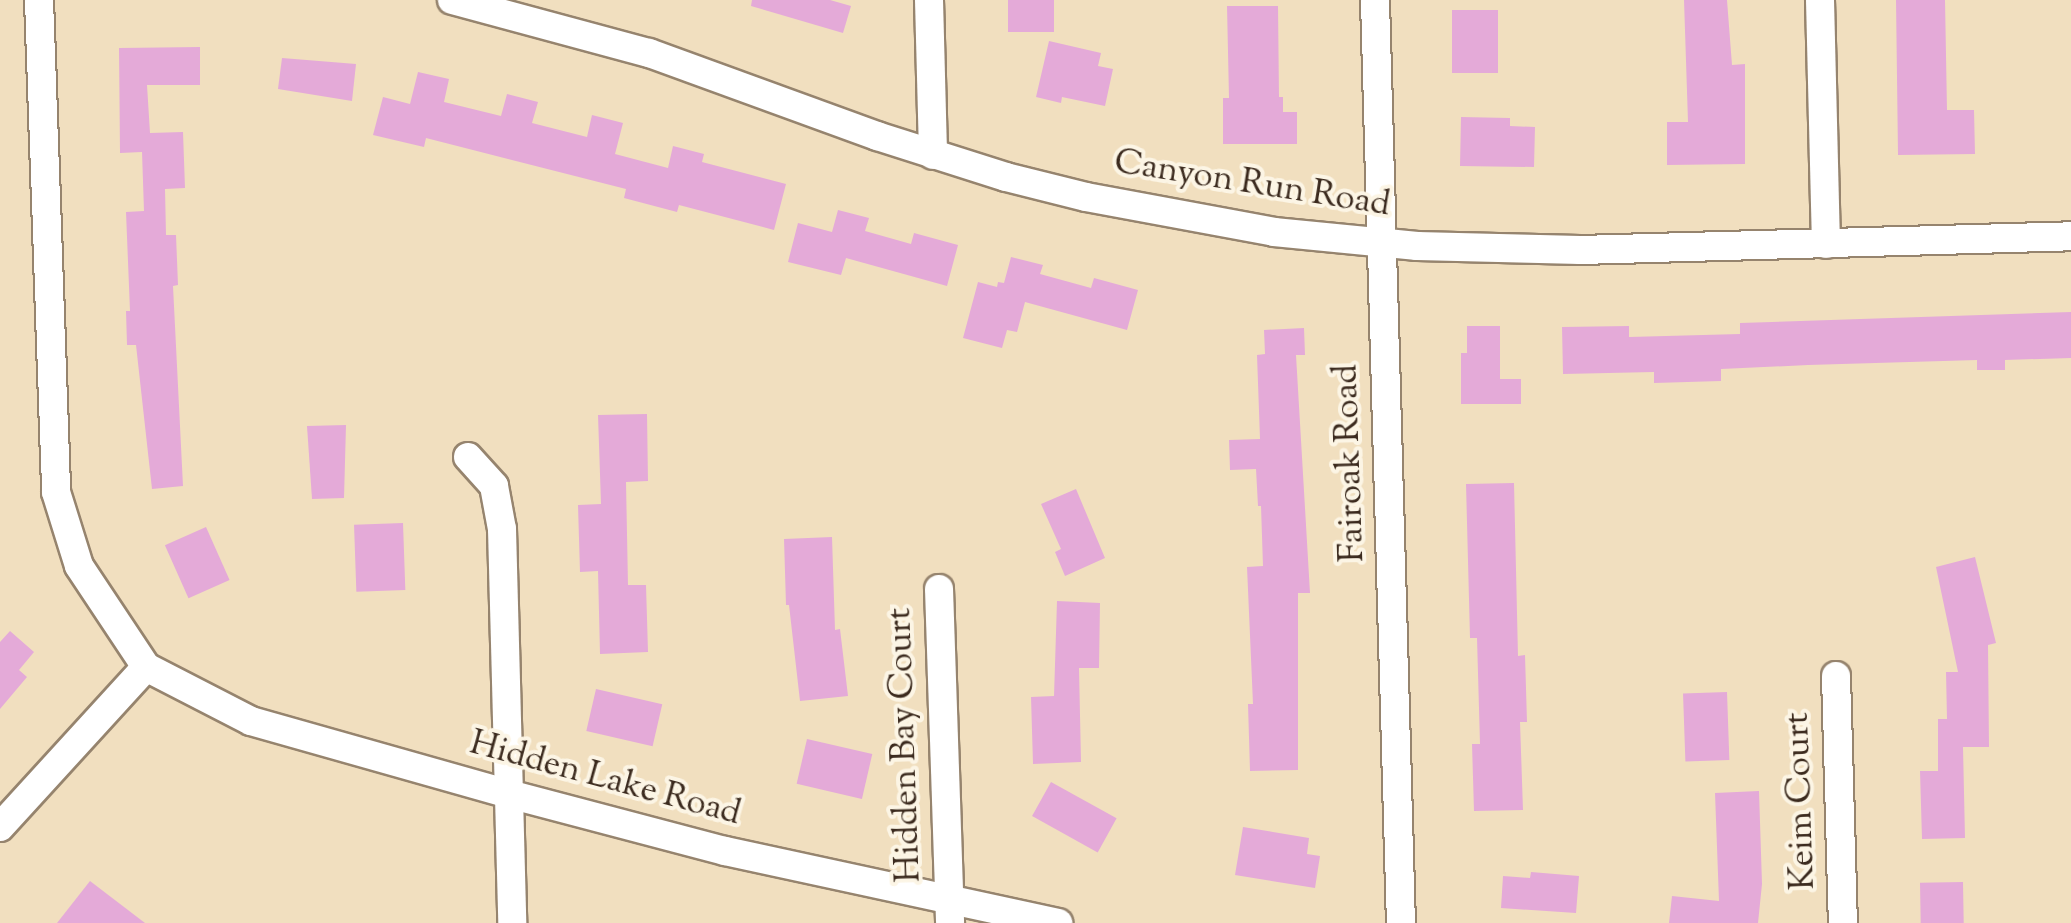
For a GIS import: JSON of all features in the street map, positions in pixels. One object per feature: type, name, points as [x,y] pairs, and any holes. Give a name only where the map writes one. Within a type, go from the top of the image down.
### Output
[{"type":"street","points":[[0,827],[146,667],[79,566],[56,492],[39,0]]},
{"type":"street","name":"Canyon Run Road","points":[[452,0],[487,3],[649,53],[934,154],[1086,197],[1208,222],[1382,244],[1580,250],[2071,236]]},
{"type":"street","points":[[930,0],[934,154]]},
{"type":"street","name":"Fairoak Road","points":[[1374,0],[1401,923]]},
{"type":"street","points":[[1820,0],[1826,244]]},
{"type":"street","points":[[468,457],[494,486],[500,507],[512,923]]},
{"type":"street","name":"Hidden Bay Court","points":[[939,588],[950,911]]},
{"type":"street","name":"Hidden Lake Road","points":[[146,667],[250,721],[508,794],[950,911],[1058,923]]},
{"type":"street","name":"Keim Court","points":[[1836,676],[1843,923]]},
{"type":"building","points":[[752,0],[830,0],[851,6],[843,33],[751,6]]},
{"type":"building","points":[[1008,0],[1054,0],[1054,32],[1008,32]]},
{"type":"building","points":[[1684,0],[1727,0],[1732,65],[1745,64],[1745,164],[1667,165],[1667,122],[1688,122]]},
{"type":"building","points":[[1896,0],[1945,0],[1947,110],[1974,110],[1975,154],[1898,155]]},
{"type":"building","points":[[1227,6],[1278,6],[1279,97],[1283,97],[1283,112],[1297,112],[1297,144],[1223,144],[1223,98],[1229,98]]},
{"type":"building","points":[[1452,10],[1498,10],[1498,73],[1452,73]]},
{"type":"building","points":[[1049,41],[1101,53],[1098,66],[1113,69],[1105,106],[1062,97],[1061,103],[1036,97]]},
{"type":"building","points":[[200,47],[200,85],[147,85],[150,133],[183,132],[185,188],[165,189],[166,235],[176,235],[178,285],[173,286],[183,486],[152,489],[136,345],[127,345],[126,311],[130,311],[126,212],[144,211],[142,152],[120,153],[119,48]]},
{"type":"building","points":[[282,58],[356,64],[352,101],[278,89]]},
{"type":"building","points":[[418,72],[449,79],[444,102],[501,116],[507,94],[538,102],[532,123],[587,137],[592,115],[623,123],[615,154],[668,168],[673,146],[704,154],[702,162],[786,184],[774,230],[679,205],[677,212],[624,198],[626,189],[426,138],[424,147],[373,135],[383,97],[410,104]]},
{"type":"building","points":[[1461,117],[1510,118],[1510,126],[1535,127],[1534,167],[1460,166]]},
{"type":"building","points":[[838,210],[869,218],[865,231],[911,244],[914,233],[958,245],[947,286],[846,258],[841,275],[788,262],[798,223],[832,232]]},
{"type":"building","points":[[1011,257],[1043,265],[1040,274],[1091,288],[1094,278],[1138,290],[1127,330],[1025,302],[1017,332],[1007,330],[1002,348],[963,338],[978,282],[997,287],[998,282],[1004,283]]},
{"type":"building","points":[[2071,312],[2071,358],[2005,360],[2005,370],[1977,370],[1977,360],[1721,369],[1721,381],[1654,383],[1654,372],[1563,374],[1562,327],[1629,326],[1629,337],[1740,334],[1740,323]]},
{"type":"building","points":[[1467,326],[1500,326],[1500,379],[1521,379],[1521,404],[1461,404],[1461,353],[1467,353]]},
{"type":"building","points":[[1304,328],[1305,355],[1296,355],[1310,593],[1298,593],[1298,770],[1250,771],[1248,704],[1253,704],[1247,567],[1263,566],[1261,506],[1256,469],[1230,470],[1229,440],[1260,439],[1257,355],[1265,354],[1264,330]]},
{"type":"building","points":[[647,414],[648,481],[626,482],[628,585],[646,585],[648,652],[600,654],[598,571],[580,572],[578,505],[601,504],[598,415]]},
{"type":"building","points":[[346,425],[344,498],[312,499],[307,426]]},
{"type":"building","points":[[1514,483],[1518,656],[1525,655],[1527,722],[1520,722],[1523,810],[1474,811],[1472,744],[1480,744],[1477,638],[1470,638],[1466,484]]},
{"type":"building","points":[[1076,489],[1105,558],[1065,576],[1055,552],[1061,549],[1041,504]]},
{"type":"building","points":[[403,523],[405,590],[356,592],[354,525]]},
{"type":"building","points":[[206,527],[230,580],[188,598],[165,545]]},
{"type":"building","points":[[832,537],[835,630],[840,629],[848,696],[800,701],[786,605],[784,539]]},
{"type":"building","points":[[1975,557],[1996,643],[1988,645],[1989,747],[1963,747],[1965,838],[1922,839],[1920,771],[1938,771],[1938,719],[1947,719],[1946,672],[1958,672],[1936,567]]},
{"type":"building","points":[[1057,601],[1100,603],[1099,668],[1079,668],[1081,762],[1033,764],[1031,697],[1054,696]]},
{"type":"building","points":[[10,631],[34,652],[19,670],[27,677],[0,709],[0,642]]},
{"type":"building","points":[[596,689],[662,704],[653,746],[586,731]]},
{"type":"building","points":[[1727,692],[1729,760],[1685,761],[1683,694]]},
{"type":"building","points":[[807,739],[872,754],[862,799],[797,784]]},
{"type":"building","points":[[1051,782],[1117,818],[1098,852],[1032,816]]},
{"type":"building","points":[[1759,791],[1762,884],[1758,923],[1669,923],[1672,896],[1719,901],[1715,793]]},
{"type":"building","points":[[1243,827],[1309,838],[1307,854],[1320,856],[1315,888],[1235,875]]},
{"type":"building","points":[[1531,872],[1579,876],[1576,913],[1501,908],[1503,876],[1530,878]]},
{"type":"building","points":[[90,881],[145,923],[57,923]]},
{"type":"building","points":[[1963,882],[1964,923],[1921,923],[1920,883]]}]
